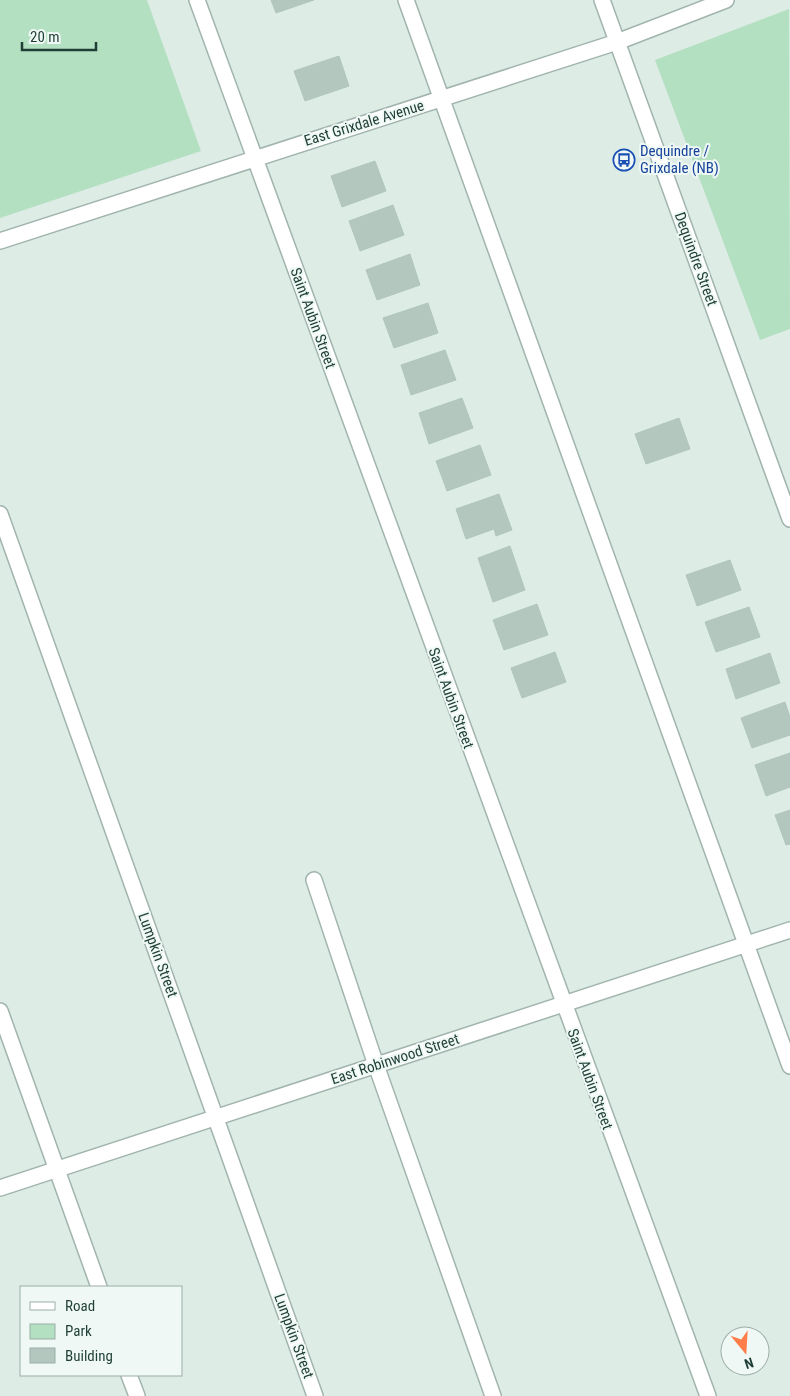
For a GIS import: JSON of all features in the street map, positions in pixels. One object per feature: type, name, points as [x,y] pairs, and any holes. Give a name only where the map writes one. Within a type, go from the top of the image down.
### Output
[{"type":"street","name":"Saint Aubin Street","points":[[198,0],[562,1004],[708,1396]]},
{"type":"street","points":[[406,0],[790,1066]]},
{"type":"street","name":"Dequindre Street","points":[[602,0],[790,519]]},
{"type":"street","name":"East Grixdale Avenue","points":[[0,241],[617,42],[726,0]]},
{"type":"street","name":"Lumpkin Street","points":[[0,514],[315,1396]]},
{"type":"street","points":[[314,880],[376,1065],[493,1396]]},
{"type":"street","name":"East Robinwood Street","points":[[0,1188],[790,930]]},
{"type":"street","points":[[0,1011],[99,1286]]},
{"type":"street","points":[[129,1376],[137,1396]]},
{"type":"green space","points":[[0,0],[147,0],[201,151],[0,218]]},
{"type":"green space","points":[[789,9],[790,329],[760,340],[655,60]]},
{"type":"building","points":[[271,0],[314,0],[276,13]]},
{"type":"building","points":[[339,56],[349,86],[305,101],[294,71]]},
{"type":"building","points":[[375,161],[386,191],[342,207],[331,176]]},
{"type":"building","points":[[393,205],[404,235],[360,251],[349,221]]},
{"type":"building","points":[[410,254],[420,285],[377,300],[366,270]]},
{"type":"building","points":[[428,303],[438,333],[394,348],[383,318]]},
{"type":"building","points":[[445,350],[456,380],[411,395],[401,365]]},
{"type":"building","points":[[462,398],[473,428],[429,444],[419,413]]},
{"type":"building","points":[[679,418],[690,449],[646,464],[635,434]]},
{"type":"building","points":[[480,445],[491,475],[447,491],[436,461]]},
{"type":"building","points":[[499,494],[512,530],[496,536],[494,529],[466,539],[456,509]]},
{"type":"building","points":[[510,546],[525,590],[493,602],[478,558]]},
{"type":"building","points":[[730,560],[741,590],[697,606],[686,575]]},
{"type":"building","points":[[537,604],[548,635],[504,650],[493,620]]},
{"type":"building","points":[[749,607],[760,637],[716,652],[705,622]]},
{"type":"building","points":[[555,652],[566,682],[522,698],[511,668]]},
{"type":"building","points":[[770,653],[780,683],[736,699],[726,669]]},
{"type":"building","points":[[785,702],[790,717],[790,735],[752,748],[741,718]]},
{"type":"building","points":[[790,753],[790,787],[766,796],[755,765]]},
{"type":"building","points":[[790,810],[790,844],[786,845],[775,815]]},
{"type":"place","name":"Dequindre / Grixdale (NB)","points":[[624,160]]}]
